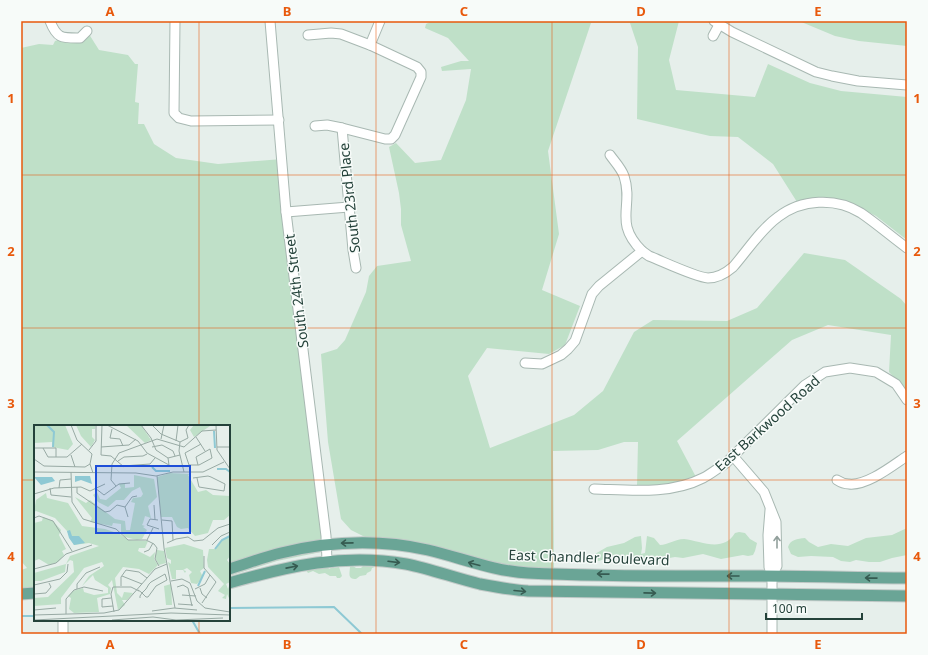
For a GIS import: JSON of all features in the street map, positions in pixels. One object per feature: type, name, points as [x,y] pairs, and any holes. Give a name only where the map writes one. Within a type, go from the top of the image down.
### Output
[{"type":"main road","name":"East Chandler Boulevard","points":[[230,569],[280,553],[313,546],[368,542],[408,546],[481,565],[516,572],[907,578]]},
{"type":"main road","points":[[230,583],[284,568],[314,562],[368,560],[400,563],[429,569],[480,584],[514,590],[552,592],[907,596]]},
{"type":"main road","points":[[21,594],[34,593]]},
{"type":"street","points":[[50,21],[56,34],[64,38],[80,38],[87,31]]},
{"type":"street","points":[[175,21],[174,113],[179,118],[191,120],[279,120]]},
{"type":"street","name":"South 24th Street","points":[[270,21],[286,212],[327,561]]},
{"type":"street","points":[[370,46],[380,21]]},
{"type":"street","points":[[713,36],[717,23],[816,72],[858,81],[907,85]]},
{"type":"street","points":[[308,35],[330,33],[341,34],[417,67],[421,72],[421,77],[391,139],[385,139],[327,125],[315,126]]},
{"type":"street","name":"South 23rd Place","points":[[342,128],[356,268]]},
{"type":"street","points":[[610,156],[620,169],[626,187],[625,223],[628,235],[634,244],[648,256],[697,276],[708,278],[727,273],[777,217],[801,205],[820,202],[842,204],[860,213],[907,248]]},
{"type":"street","points":[[286,212],[349,206]]},
{"type":"street","points":[[525,363],[542,364],[561,355],[568,349],[575,341],[592,294],[599,286],[642,251]]},
{"type":"street","name":"East Barkwood Road","points":[[594,489],[643,490],[673,488],[684,486],[711,474],[733,456],[805,385],[825,372],[850,368],[876,372],[896,384],[907,400]]},
{"type":"street","points":[[733,456],[764,492],[776,522],[777,566],[772,576],[772,634]]},
{"type":"street","points":[[837,480],[848,484],[860,483],[882,472],[907,456]]},
{"type":"street","points":[[63,621],[63,634]]},
{"type":"green space","points":[[432,21],[679,21],[669,60],[676,90],[755,97],[768,64],[810,83],[841,91],[907,97],[907,240],[876,216],[848,202],[825,197],[797,202],[773,164],[738,137],[710,136],[637,119],[638,47],[630,23],[591,23],[548,151],[559,234],[542,290],[580,306],[565,345],[549,354],[487,348],[468,376],[490,448],[574,415],[603,391],[634,332],[653,320],[727,321],[757,308],[804,253],[845,260],[901,299],[907,306],[907,391],[889,372],[891,335],[828,325],[792,340],[677,441],[696,477],[681,482],[654,486],[637,486],[638,442],[624,442],[598,450],[553,451],[554,570],[524,569],[369,539],[351,530],[341,519],[328,442],[321,354],[337,349],[345,340],[366,292],[369,276],[377,266],[411,261],[401,225],[399,193],[389,147],[396,143],[415,163],[441,160],[466,100],[471,69],[442,71],[441,67],[461,61],[469,61],[448,38],[425,28],[426,24]]},
{"type":"green space","points":[[799,21],[907,21],[907,46],[859,41],[835,36]]},
{"type":"green space","points":[[87,31],[99,50],[128,55],[135,64],[138,64],[135,102],[139,103],[138,124],[144,124],[154,144],[176,158],[218,164],[282,159],[326,551],[277,561],[230,576],[230,425],[34,425],[34,593],[21,594],[21,570],[27,568],[21,561],[21,48],[39,44],[53,45],[55,41]]},
{"type":"green space","points":[[907,528],[907,555],[880,562],[856,560],[850,562],[841,561],[833,557],[798,557],[791,554],[788,547],[793,541],[805,538],[818,547],[831,544],[848,546],[866,538],[892,535]]},
{"type":"green space","points":[[735,533],[745,533],[750,539],[757,543],[753,555],[743,555],[721,559],[703,554],[683,558],[675,557],[652,561],[633,558],[624,561],[615,557],[599,561],[595,560],[595,554],[607,547],[624,543],[635,537],[641,536],[641,554],[645,553],[647,536],[654,538],[660,545],[684,539],[718,544],[724,543]]},
{"type":"green space","points":[[350,566],[356,568],[361,568],[363,566],[375,567],[372,568],[366,575],[353,579],[350,577]]},
{"type":"green space","points":[[328,567],[329,569],[339,567],[342,576],[337,578],[336,576],[330,576],[325,573],[319,574],[313,571],[308,573],[306,570]]},
{"type":"waterway","points":[[230,608],[334,607],[362,634]]},
{"type":"waterway","points":[[21,616],[34,616]]},
{"type":"waterway","points":[[193,621],[200,634]]}]
